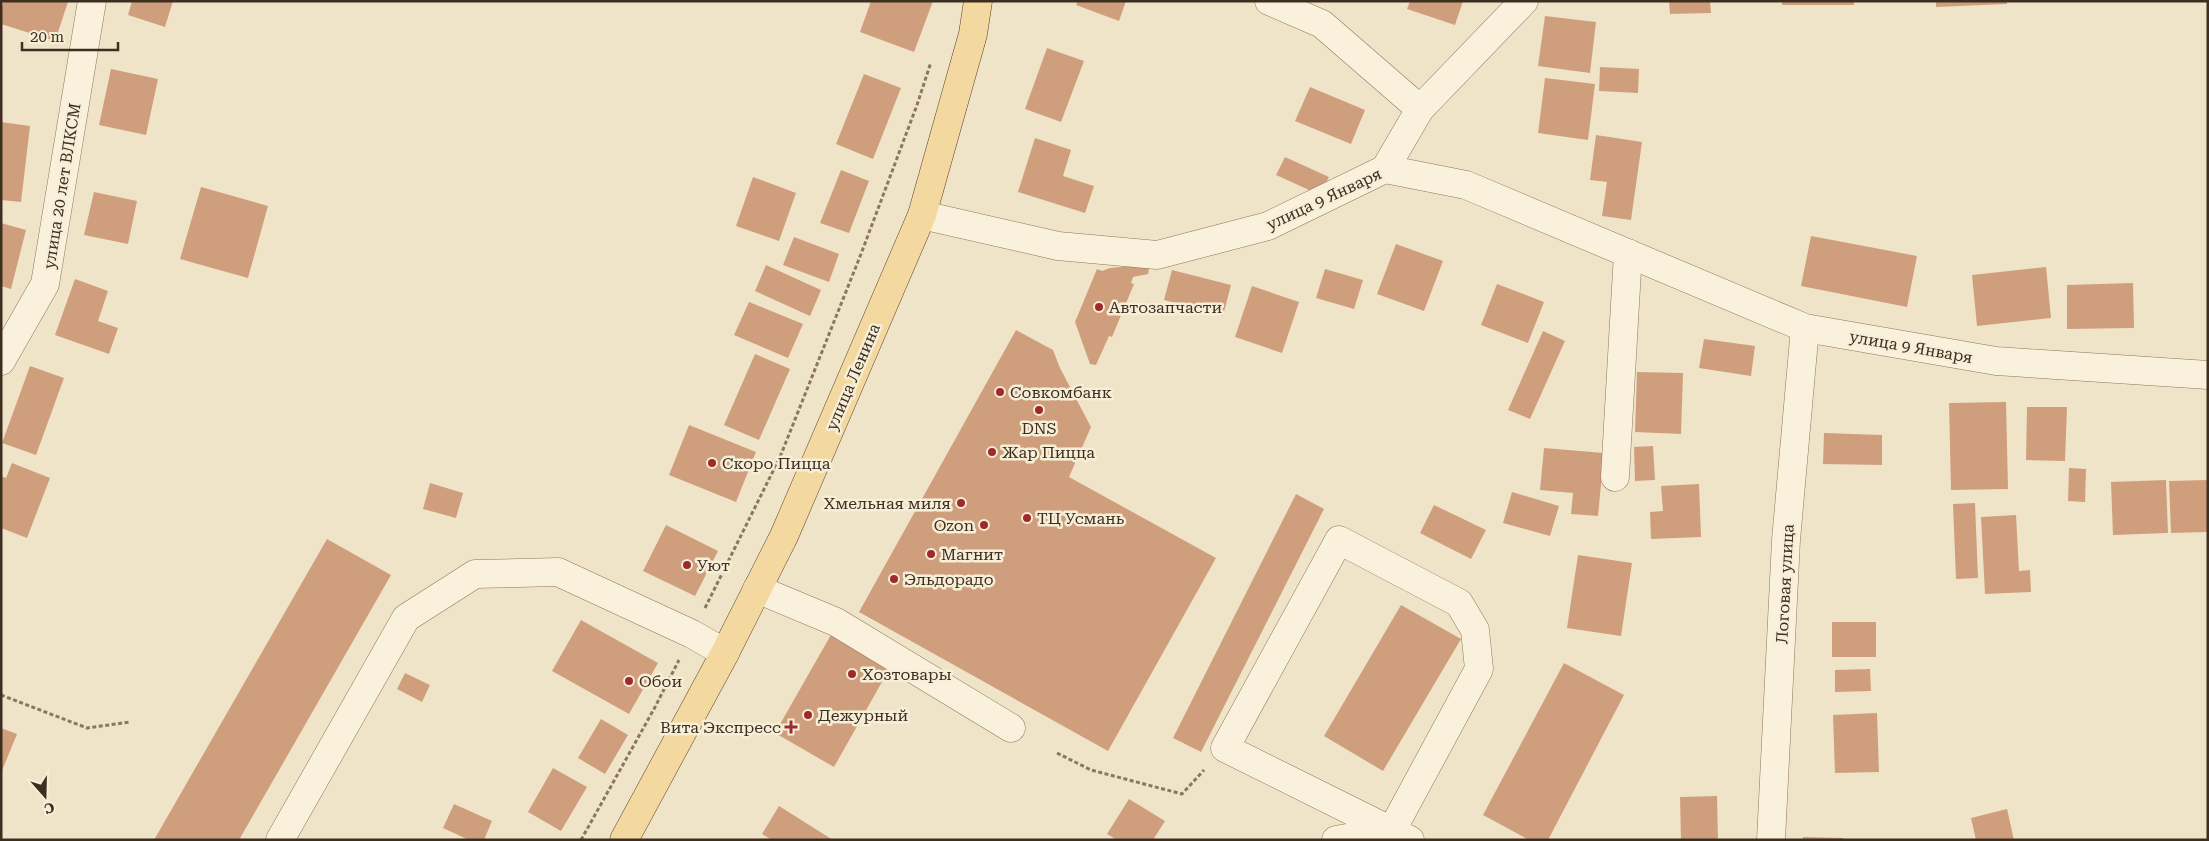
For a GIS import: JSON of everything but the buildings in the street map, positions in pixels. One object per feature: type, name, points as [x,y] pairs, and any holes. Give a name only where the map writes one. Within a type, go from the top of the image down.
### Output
[{"type":"main road","name":"улица Ленина","points":[[624,840],[725,653],[784,536],[922,215],[973,34],[978,1]]},
{"type":"street","name":"улица 20 лет ВЛКСМ","points":[[1,360],[45,284],[92,1]]},
{"type":"street","points":[[1269,1],[1322,24],[1420,109]]},
{"type":"street","points":[[1385,169],[1420,109],[1524,1]]},
{"type":"street","name":"улица 9 Января","points":[[922,215],[1058,246],[1157,256],[1268,226],[1385,169],[1466,185],[1805,328],[1996,361],[2208,375]]},
{"type":"street","points":[[1615,476],[1628,253]]},
{"type":"street","name":"Логовая улица","points":[[1771,840],[1786,540],[1805,328]]},
{"type":"street","points":[[1339,540],[1459,603],[1475,630],[1479,670],[1401,835],[1225,748],[1339,540]]},
{"type":"street","points":[[280,840],[406,618],[475,574],[558,572],[692,634],[725,653]]},
{"type":"street","points":[[757,589],[836,622],[1011,728]]},
{"type":"street","points":[[1336,840],[1401,835]]},
{"type":"path","points":[[581,840],[654,709],[780,457],[861,254],[917,105],[932,58]]},
{"type":"path","points":[[1,696],[87,728],[130,722]]},
{"type":"path","points":[[1057,753],[1091,770],[1182,794],[1225,748]]},
{"type":"place","name":"Автозапчасти","points":[[1099,307]]},
{"type":"place","name":"Совкомбанк","points":[[1000,392]]},
{"type":"place","name":"DNS","points":[[1039,410]]},
{"type":"place","name":"Жар Пицца","points":[[992,452]]},
{"type":"place","name":"Скоро Пицца","points":[[712,463]]},
{"type":"place","name":"Хмельная миля","points":[[961,503]]},
{"type":"place","name":"ТЦ Усмань","points":[[1027,518]]},
{"type":"place","name":"Ozon","points":[[984,525]]},
{"type":"place","name":"Магнит","points":[[931,554]]},
{"type":"place","name":"Уют","points":[[687,565]]},
{"type":"place","name":"Эльдорадо","points":[[894,579]]},
{"type":"place","name":"Хозтовары","points":[[852,674]]},
{"type":"place","name":"Обои","points":[[629,681]]},
{"type":"place","name":"Дежурный","points":[[808,715]]},
{"type":"place","name":"Вита Экспресс","points":[[791,727]]}]
